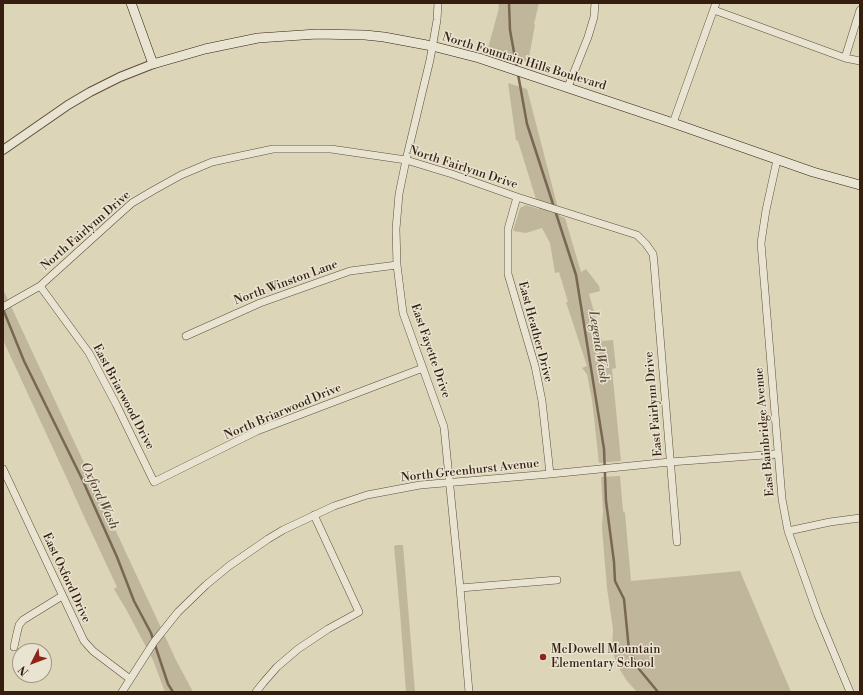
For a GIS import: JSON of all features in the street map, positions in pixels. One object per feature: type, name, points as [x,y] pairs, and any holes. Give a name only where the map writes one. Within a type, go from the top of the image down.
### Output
[{"type":"main road","points":[[131,3],[153,64]]},
{"type":"main road","name":"North Fountain Hills Boulevard","points":[[153,64],[205,49],[258,38],[285,36],[317,34],[365,35],[432,46],[479,58],[568,87],[777,160],[860,185]]},
{"type":"street","name":"East Fayette Drive","points":[[438,3],[437,20],[432,46],[399,194],[396,229],[397,265],[403,313],[444,427],[469,692]]},
{"type":"street","points":[[568,87],[588,38],[594,17],[595,3]]},
{"type":"street","points":[[673,123],[715,6],[845,58],[860,61]]},
{"type":"street","points":[[845,58],[860,10]]},
{"type":"street","name":"North Fountain Hills Boulevard","points":[[3,150],[68,105],[90,92],[113,80],[153,64]]},
{"type":"street","name":"North Fairlynn Drive","points":[[3,307],[40,286],[132,204],[181,175],[212,162],[273,149],[332,149],[406,160],[637,235],[653,254],[654,263]]},
{"type":"street","name":"East Bainbridge Avenue","points":[[777,160],[766,210],[761,243],[782,498],[788,531],[818,615],[850,692]]},
{"type":"street","name":"East Heather Drive","points":[[517,197],[508,229],[508,274],[535,366],[542,401],[550,474]]},
{"type":"street","name":"East Fairlynn Drive","points":[[654,263],[677,542]]},
{"type":"street","name":"North Winston Lane","points":[[186,336],[260,303],[350,271],[397,265]]},
{"type":"street","name":"East Briarwood Drive","points":[[40,286],[89,353],[154,482]]},
{"type":"street","name":"North Briarwood Drive","points":[[154,482],[257,431],[423,368]]},
{"type":"street","name":"North Greenhurst Avenue","points":[[122,692],[154,642],[178,612],[206,585],[229,566],[268,539],[283,530],[334,506],[367,495],[420,485],[670,462],[778,454]]},
{"type":"street","name":"East Oxford Drive","points":[[4,474],[84,641],[93,651],[130,679]]},
{"type":"street","points":[[256,692],[277,667],[298,649],[328,629],[359,612],[314,515]]},
{"type":"street","points":[[788,531],[837,520],[860,518]]},
{"type":"street","points":[[460,588],[556,580]]},
{"type":"street","points":[[15,643],[17,633],[23,620],[62,596]]},
{"type":"shaded area","points":[[498,3],[539,3],[528,62],[488,48],[499,8]]},
{"type":"shaded area","points":[[508,83],[527,89],[560,216],[565,218],[581,272],[586,269],[599,286],[600,291],[589,294],[602,341],[613,340],[616,368],[612,369],[621,461],[599,463],[592,400],[587,374],[582,368],[587,366],[566,302],[568,302],[559,272],[555,273],[550,243],[542,228],[526,233],[513,231],[520,208],[526,205],[539,209],[518,141],[516,140]]},
{"type":"shaded area","points":[[3,289],[176,660],[193,692],[165,692],[153,660],[114,589],[117,587],[3,340]]},
{"type":"shaded area","points":[[620,476],[631,581],[740,571],[791,692],[637,692],[627,681],[617,665],[612,650],[613,629],[607,588],[602,528],[603,511],[601,477]]},
{"type":"shaded area","points":[[403,545],[415,692],[406,692],[394,546]]},
{"type":"waterway","name":"Legend Wash","points":[[509,3],[510,30],[517,69]]},
{"type":"waterway","name":"Legend Wash","points":[[518,74],[527,124],[576,275],[604,449],[606,501],[615,581],[624,599],[629,650],[639,669],[658,692]]},
{"type":"waterway","name":"Oxford Wash","points":[[3,309],[24,361],[83,481],[117,557],[134,601],[151,633],[168,684],[173,692]]},
{"type":"place","name":"McDowell Mountain Elementary School","points":[[543,657]]}]
